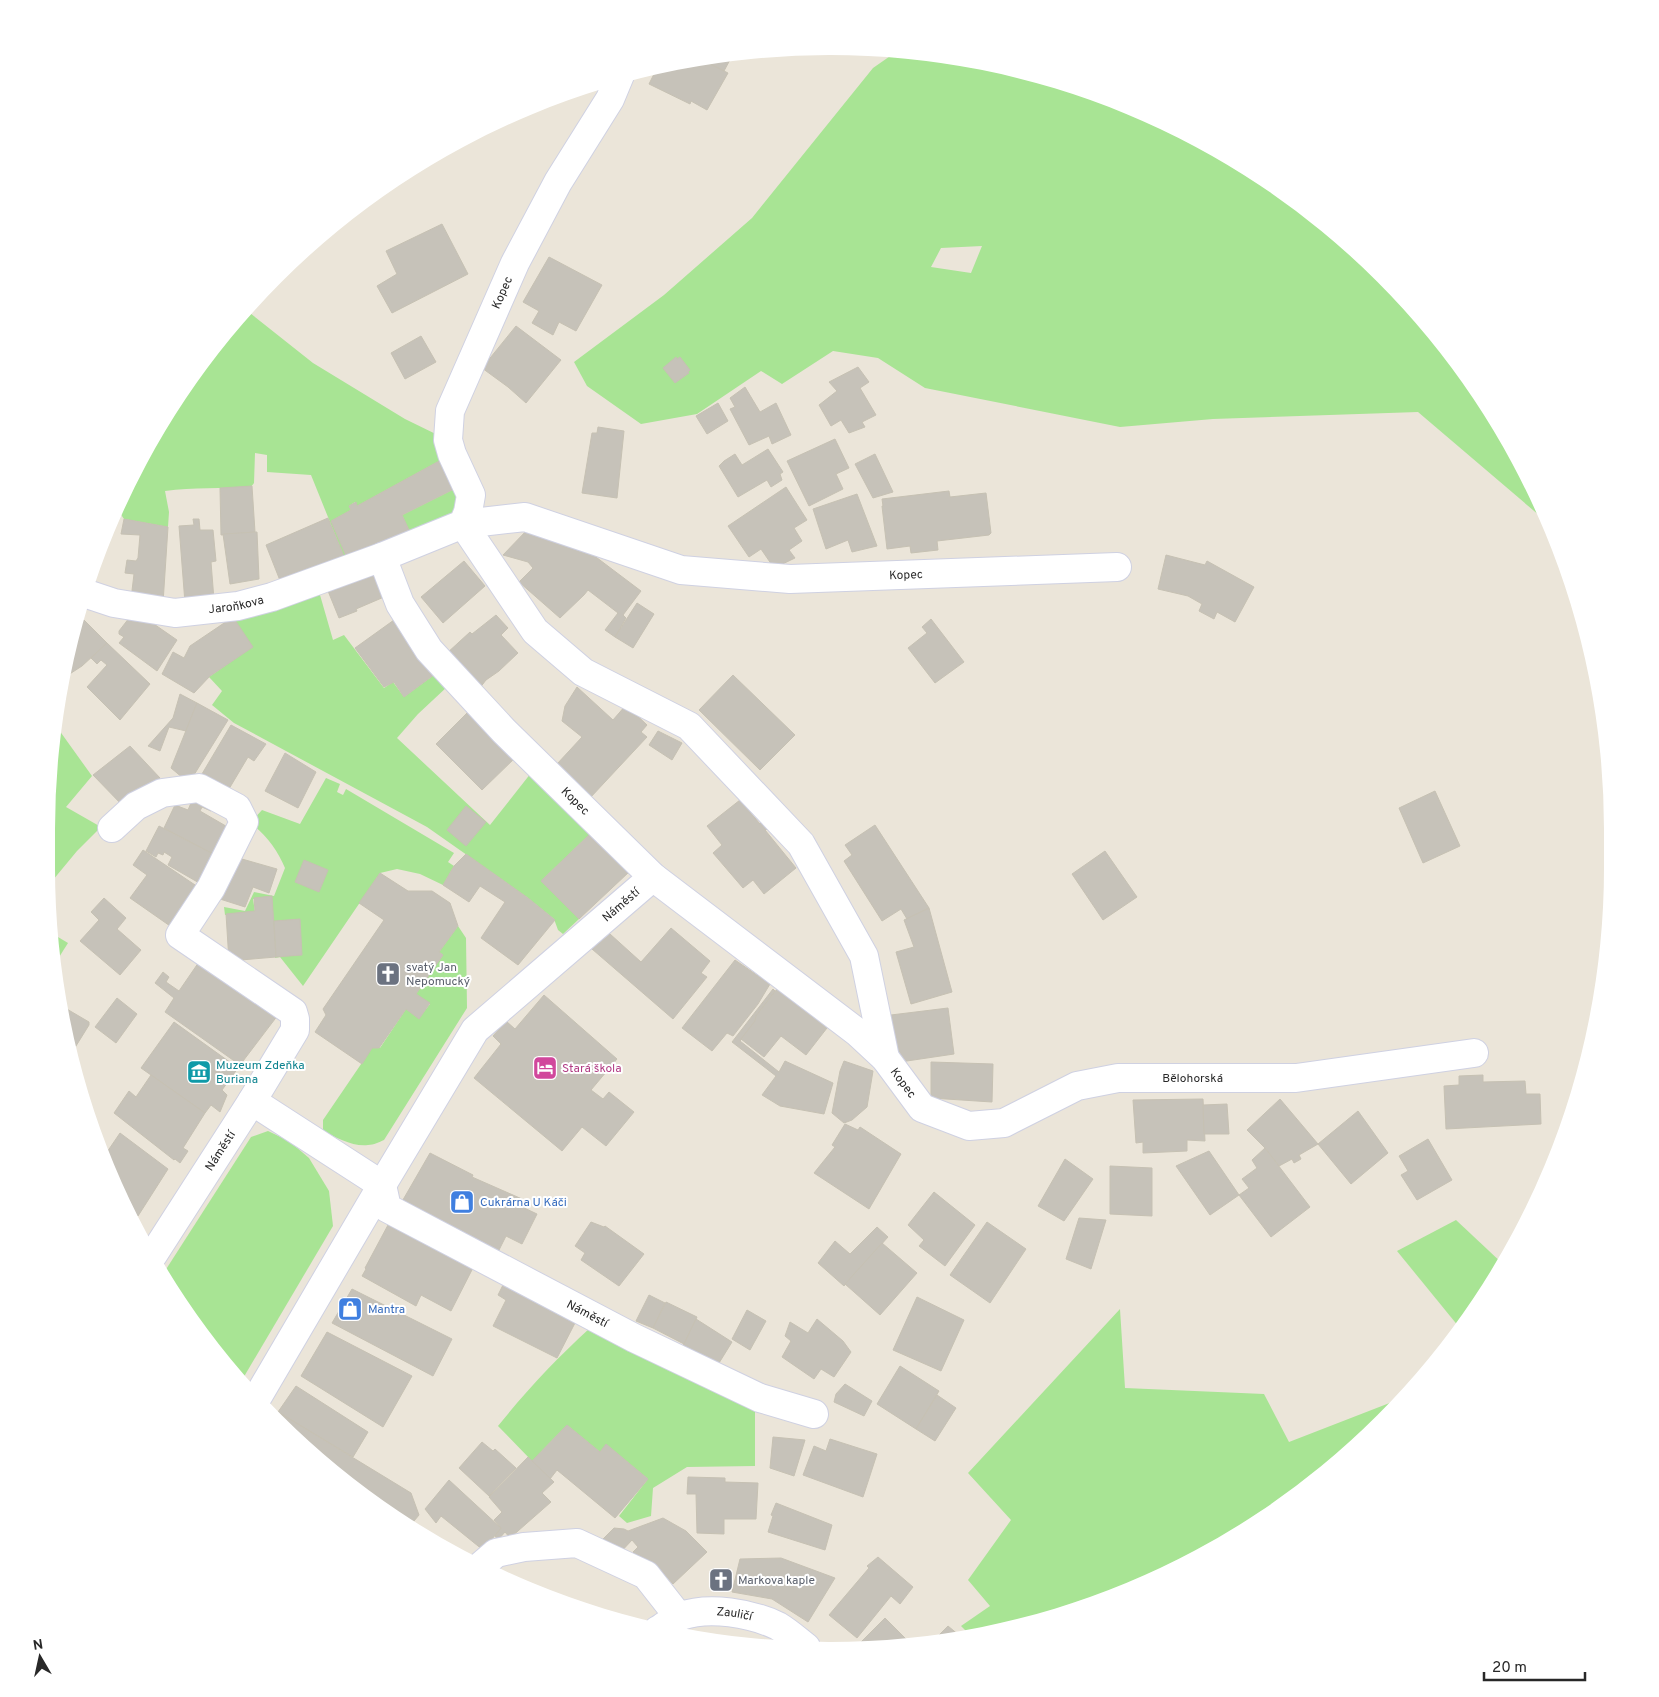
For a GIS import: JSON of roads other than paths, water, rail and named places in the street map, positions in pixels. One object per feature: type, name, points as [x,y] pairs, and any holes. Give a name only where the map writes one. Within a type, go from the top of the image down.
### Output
[{"type":"street","name":"Kopec","points":[[463,524],[468,512],[471,495],[452,454],[448,440],[450,411],[515,263],[558,182],[610,99],[616,85]]},
{"type":"street","name":"Kopec","points":[[922,1108],[885,1058],[857,1032],[652,877],[504,732],[429,650],[400,604],[382,557],[463,524],[525,517],[681,570],[790,579],[1117,567]]},
{"type":"street","name":"Kopec","points":[[463,524],[535,631],[583,672],[690,726],[801,844],[864,956],[885,1058]]},
{"type":"street","name":"Jaroňkova","points":[[92,595],[114,602],[176,613],[238,606],[272,598],[382,557]]},
{"type":"street","name":"Náměstí","points":[[112,828],[136,806],[162,793],[199,788],[237,808],[244,822],[211,888],[180,935],[293,1012],[295,1020],[295,1030],[252,1101],[156,1250]]},
{"type":"street","name":"Náměstí","points":[[260,1392],[476,1030],[652,877]]},
{"type":"street","name":"Bělohorská","points":[[922,1108],[969,1126],[1004,1123],[1077,1086],[1118,1078],[1296,1078],[1474,1053]]},
{"type":"street","points":[[252,1101],[382,1185]]},
{"type":"street","name":"Náměstí","points":[[382,1185],[387,1208],[634,1338],[760,1398],[814,1414]]},
{"type":"street","points":[[487,1562],[496,1553],[524,1547],[577,1543],[646,1575],[668,1624]]},
{"type":"street","name":"Zauličí","points":[[668,1624],[702,1610],[758,1617],[780,1627],[798,1641]]},
{"type":"place","name":"svatý Jan Nepomucký","points":[[388,974]]},
{"type":"place","name":"Stará škola","points":[[545,1068]]},
{"type":"place","name":"Muzeum Zdeňka Buriana","points":[[199,1072]]},
{"type":"place","name":"Cukrárna U Káči","points":[[462,1202]]},
{"type":"place","name":"Mantra","points":[[350,1309]]},
{"type":"place","name":"Markova kaple","points":[[721,1580]]}]
